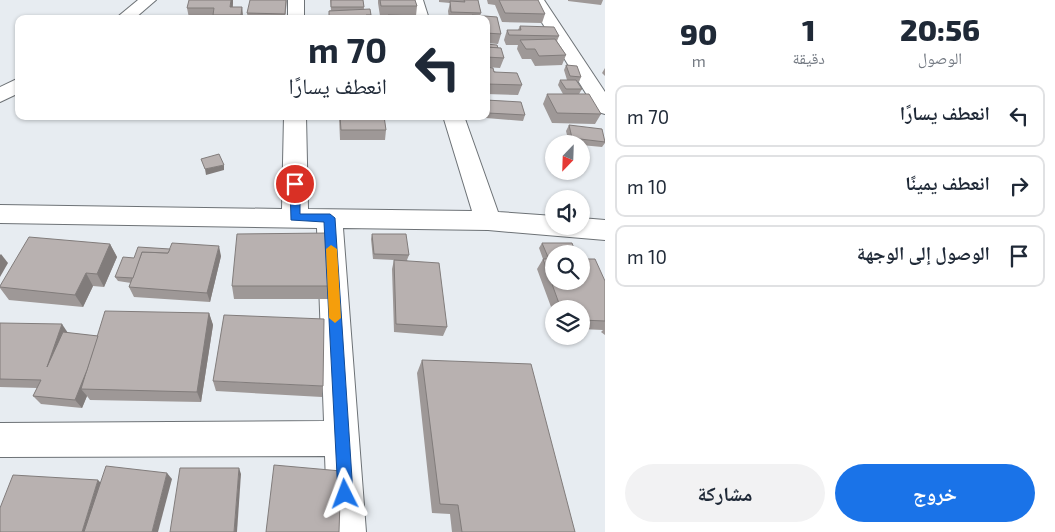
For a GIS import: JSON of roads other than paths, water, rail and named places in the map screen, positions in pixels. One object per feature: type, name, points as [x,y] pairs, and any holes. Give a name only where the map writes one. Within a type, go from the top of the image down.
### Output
[{"type":"street","points":[[128,15],[148,0]]},
{"type":"street","points":[[296,0],[296,15]]},
{"type":"street","points":[[415,0],[420,15]]},
{"type":"street","points":[[536,0],[605,108]]},
{"type":"street","points":[[0,96],[15,87]]},
{"type":"street","points":[[295,120],[295,217]]},
{"type":"street","points":[[455,120],[488,221]]},
{"type":"street","points":[[0,214],[295,217],[488,221],[545,225]]},
{"type":"street","points":[[330,218],[347,532]]},
{"type":"street","points":[[590,229],[605,230]]},
{"type":"street","points":[[0,440],[342,438]]}]
